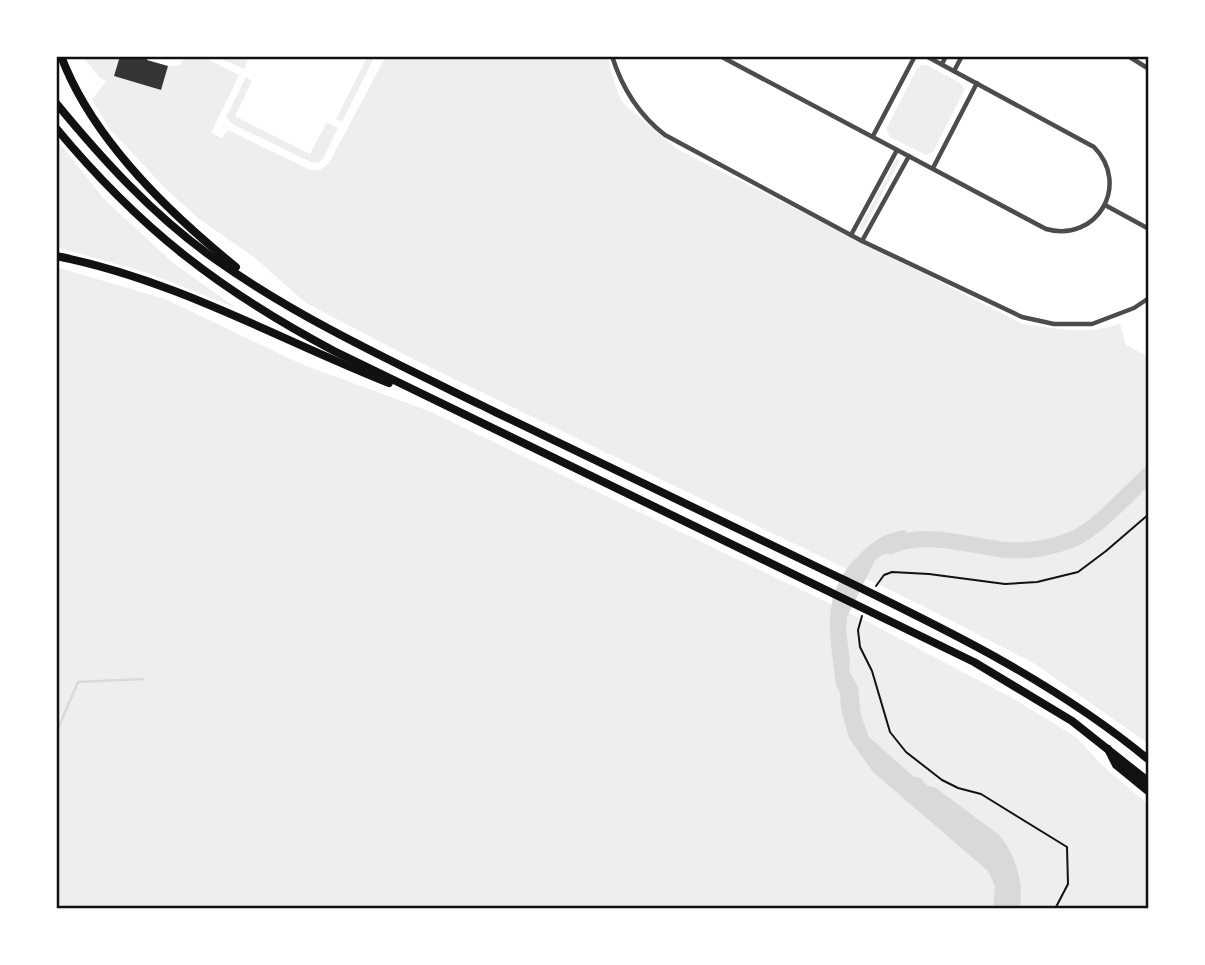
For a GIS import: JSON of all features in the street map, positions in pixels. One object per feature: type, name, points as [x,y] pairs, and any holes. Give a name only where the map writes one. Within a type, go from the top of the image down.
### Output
[{"type":"highway","points":[[61,56],[88,108],[154,193],[188,228],[270,295]]},
{"type":"highway","points":[[56,103],[97,152],[156,211],[212,257],[270,295],[331,330],[447,389],[891,602],[1034,678],[1099,720],[1149,760]]},
{"type":"highway","points":[[56,128],[134,213],[204,272],[256,307],[308,337],[994,673],[1044,702],[1107,747],[1149,782]]},
{"type":"highway","points":[[56,256],[121,272],[177,290],[332,360],[444,404]]},
{"type":"highway","points":[[1107,747],[1116,765],[1149,792]]},
{"type":"street","points":[[612,56],[624,87],[643,115],[671,138],[862,241],[1022,317],[1054,324],[1092,324],[1134,308],[1149,298]]},
{"type":"street","points":[[720,56],[1053,231],[1069,232],[1096,218],[1105,205],[1110,174],[1094,147],[926,56]]},
{"type":"street","points":[[873,136],[915,56]]},
{"type":"street","points":[[942,64],[946,56]]},
{"type":"street","points":[[954,71],[962,56]]},
{"type":"street","points":[[1129,56],[1149,69]]},
{"type":"street","points":[[933,168],[977,83]]},
{"type":"street","points":[[851,235],[897,149]]},
{"type":"street","points":[[862,241],[909,156]]},
{"type":"street","points":[[1105,205],[1149,229]]},
{"type":"path","points":[[873,591],[884,575],[892,572],[1021,584],[1077,572],[1149,514]]},
{"type":"path","points":[[862,615],[858,630],[860,647],[872,671],[890,732],[906,752],[942,780],[958,788],[981,794],[1067,846],[1068,884],[1055,909]]},
{"type":"shaded area","points":[[82,56],[120,56],[114,76],[161,90],[168,66],[180,65],[186,56],[201,56],[239,75],[211,133],[222,138],[228,130],[310,170],[320,170],[329,163],[386,56],[607,56],[618,94],[624,104],[677,149],[1023,324],[1083,330],[1120,324],[1126,345],[1149,357],[1149,744],[1035,664],[929,609],[415,360],[306,303],[255,258],[198,218],[166,189],[109,128],[92,100],[106,81],[99,77]]},
{"type":"shaded area","points":[[214,56],[250,56],[244,69]]},
{"type":"shaded area","points":[[368,56],[375,56],[342,122],[336,119]]},
{"type":"shaded area","points":[[927,65],[960,83],[965,89],[933,152],[926,155],[890,137],[886,129],[917,69]]},
{"type":"shaded area","points":[[246,77],[252,81],[235,116],[310,154],[327,122],[338,128],[323,159],[317,163],[311,162],[232,124],[226,117]]},
{"type":"shaded area","points":[[56,139],[104,199],[172,262],[236,308],[148,273],[56,247]]},
{"type":"shaded area","points":[[899,159],[861,231],[860,227],[896,160]]},
{"type":"shaded area","points":[[56,267],[165,299],[301,364],[429,411],[868,622],[1014,699],[1076,737],[1103,766],[1149,805],[1149,909],[56,909]]},
{"type":"shaded area","points":[[906,530],[909,546],[875,560],[847,617],[849,671],[858,687],[861,715],[869,737],[914,777],[919,777],[928,786],[936,788],[999,835],[1010,851],[1017,870],[1021,889],[1020,909],[993,909],[995,886],[988,871],[873,772],[849,738],[836,685],[831,649],[830,615],[833,599],[847,569],[865,549],[887,535]]},
{"type":"building","points":[[120,56],[148,56],[147,60],[168,66],[161,90],[114,76]]},
{"type":"waterway","points":[[891,546],[919,539],[948,540],[1015,550],[1055,545],[1071,540],[1091,528],[1149,474]]},
{"type":"waterway","points":[[56,733],[78,682],[143,679]]}]
